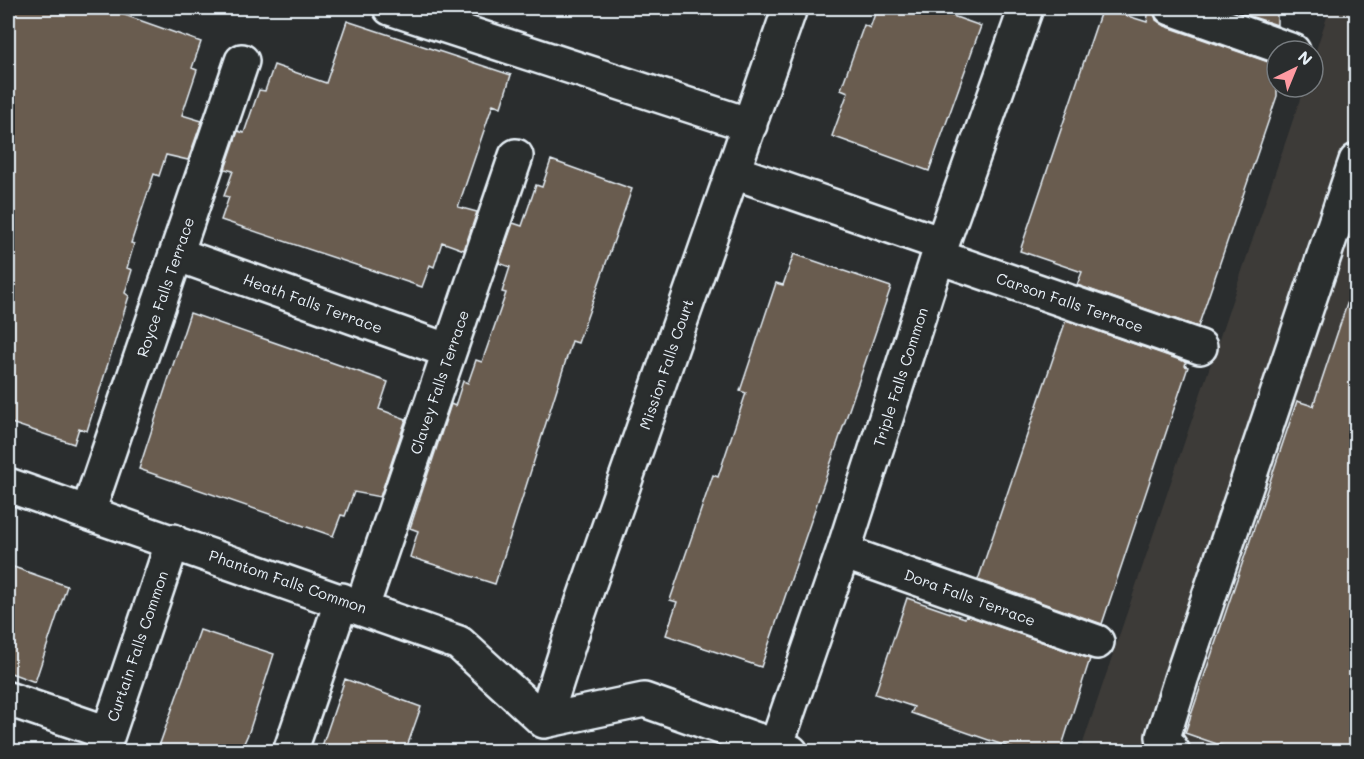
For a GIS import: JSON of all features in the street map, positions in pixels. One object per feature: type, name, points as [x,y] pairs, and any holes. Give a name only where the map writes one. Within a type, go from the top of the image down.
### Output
[{"type":"street","points":[[390,8],[750,125]]},
{"type":"street","name":"Mission Falls Court","points":[[544,721],[574,627],[790,8]]},
{"type":"street","name":"Triple Falls Common","points":[[780,750],[941,251],[1026,8]]},
{"type":"street","points":[[1171,8],[1265,41]]},
{"type":"street","name":"Royce Falls Terrace","points":[[88,512],[242,61]]},
{"type":"street","name":"Clavey Falls Terrace","points":[[290,752],[352,603],[449,351],[516,156]]},
{"type":"street","points":[[1173,752],[1163,737],[1356,161]]},
{"type":"street","name":"Carson Falls Terrace","points":[[734,172],[1200,347]]},
{"type":"street","name":"Heath Falls Terrace","points":[[176,254],[449,351]]},
{"type":"street","name":"Phantom Falls Common","points":[[8,485],[352,603],[459,643],[544,721]]},
{"type":"street","name":"Curtain Falls Common","points":[[105,742],[173,541]]},
{"type":"street","name":"Dora Falls Terrace","points":[[843,552],[1098,642]]},
{"type":"street","points":[[8,699],[105,742]]},
{"type":"street","points":[[544,721],[645,700],[780,750]]},
{"type":"shaded area","points":[[1330,8],[1356,8],[1356,751],[1080,752],[1300,99],[1325,99],[1325,39],[1320,39]]},
{"type":"building","points":[[8,8],[105,8],[201,42],[192,68],[197,70],[182,115],[202,121],[188,160],[166,155],[159,176],[154,174],[131,243],[134,244],[127,268],[132,270],[125,293],[129,296],[87,431],[79,428],[74,444],[8,422]]},
{"type":"building","points":[[877,8],[930,8],[981,26],[929,171],[832,136],[848,92],[841,89],[864,25],[870,28]]},
{"type":"building","points":[[1102,8],[1147,22],[1149,8],[1153,8],[1156,20],[1165,26],[1265,61],[1265,99],[1276,99],[1198,327],[1077,285],[1082,272],[1020,251]]},
{"type":"building","points":[[1226,8],[1277,8],[1277,25]]},
{"type":"building","points":[[347,21],[511,75],[501,107],[493,104],[458,207],[477,212],[464,250],[442,242],[434,267],[430,265],[422,287],[221,220],[229,197],[224,196],[233,171],[225,169],[238,131],[244,133],[259,90],[265,91],[274,65],[326,83]]},
{"type":"building","points":[[551,160],[632,189],[578,343],[572,341],[495,584],[410,557],[418,531],[410,528],[451,404],[455,406],[463,381],[468,383],[476,360],[482,362],[506,293],[502,292],[510,267],[499,263],[513,223],[522,226],[536,185],[542,187]]},
{"type":"building","points":[[794,254],[891,287],[761,667],[666,635],[677,602],[670,600],[713,475],[718,477],[746,393],[740,391],[776,283],[783,285]]},
{"type":"building","points":[[1350,295],[1356,296],[1356,752],[1240,752],[1185,733],[1297,401],[1313,406]]},
{"type":"building","points":[[190,313],[388,382],[379,409],[406,419],[380,497],[354,492],[345,516],[341,515],[333,536],[139,469]]},
{"type":"building","points":[[1066,320],[1186,362],[1185,366],[1188,367],[1102,624],[978,580]]},
{"type":"building","points":[[8,565],[67,586],[35,682],[8,672]]},
{"type":"building","points":[[907,598],[965,618],[966,615],[1090,659],[1060,752],[1023,752],[911,713],[914,707],[875,694]]},
{"type":"building","points":[[200,630],[274,654],[249,732],[240,752],[157,752]]},
{"type":"building","points":[[345,679],[421,707],[405,752],[320,752]]}]
